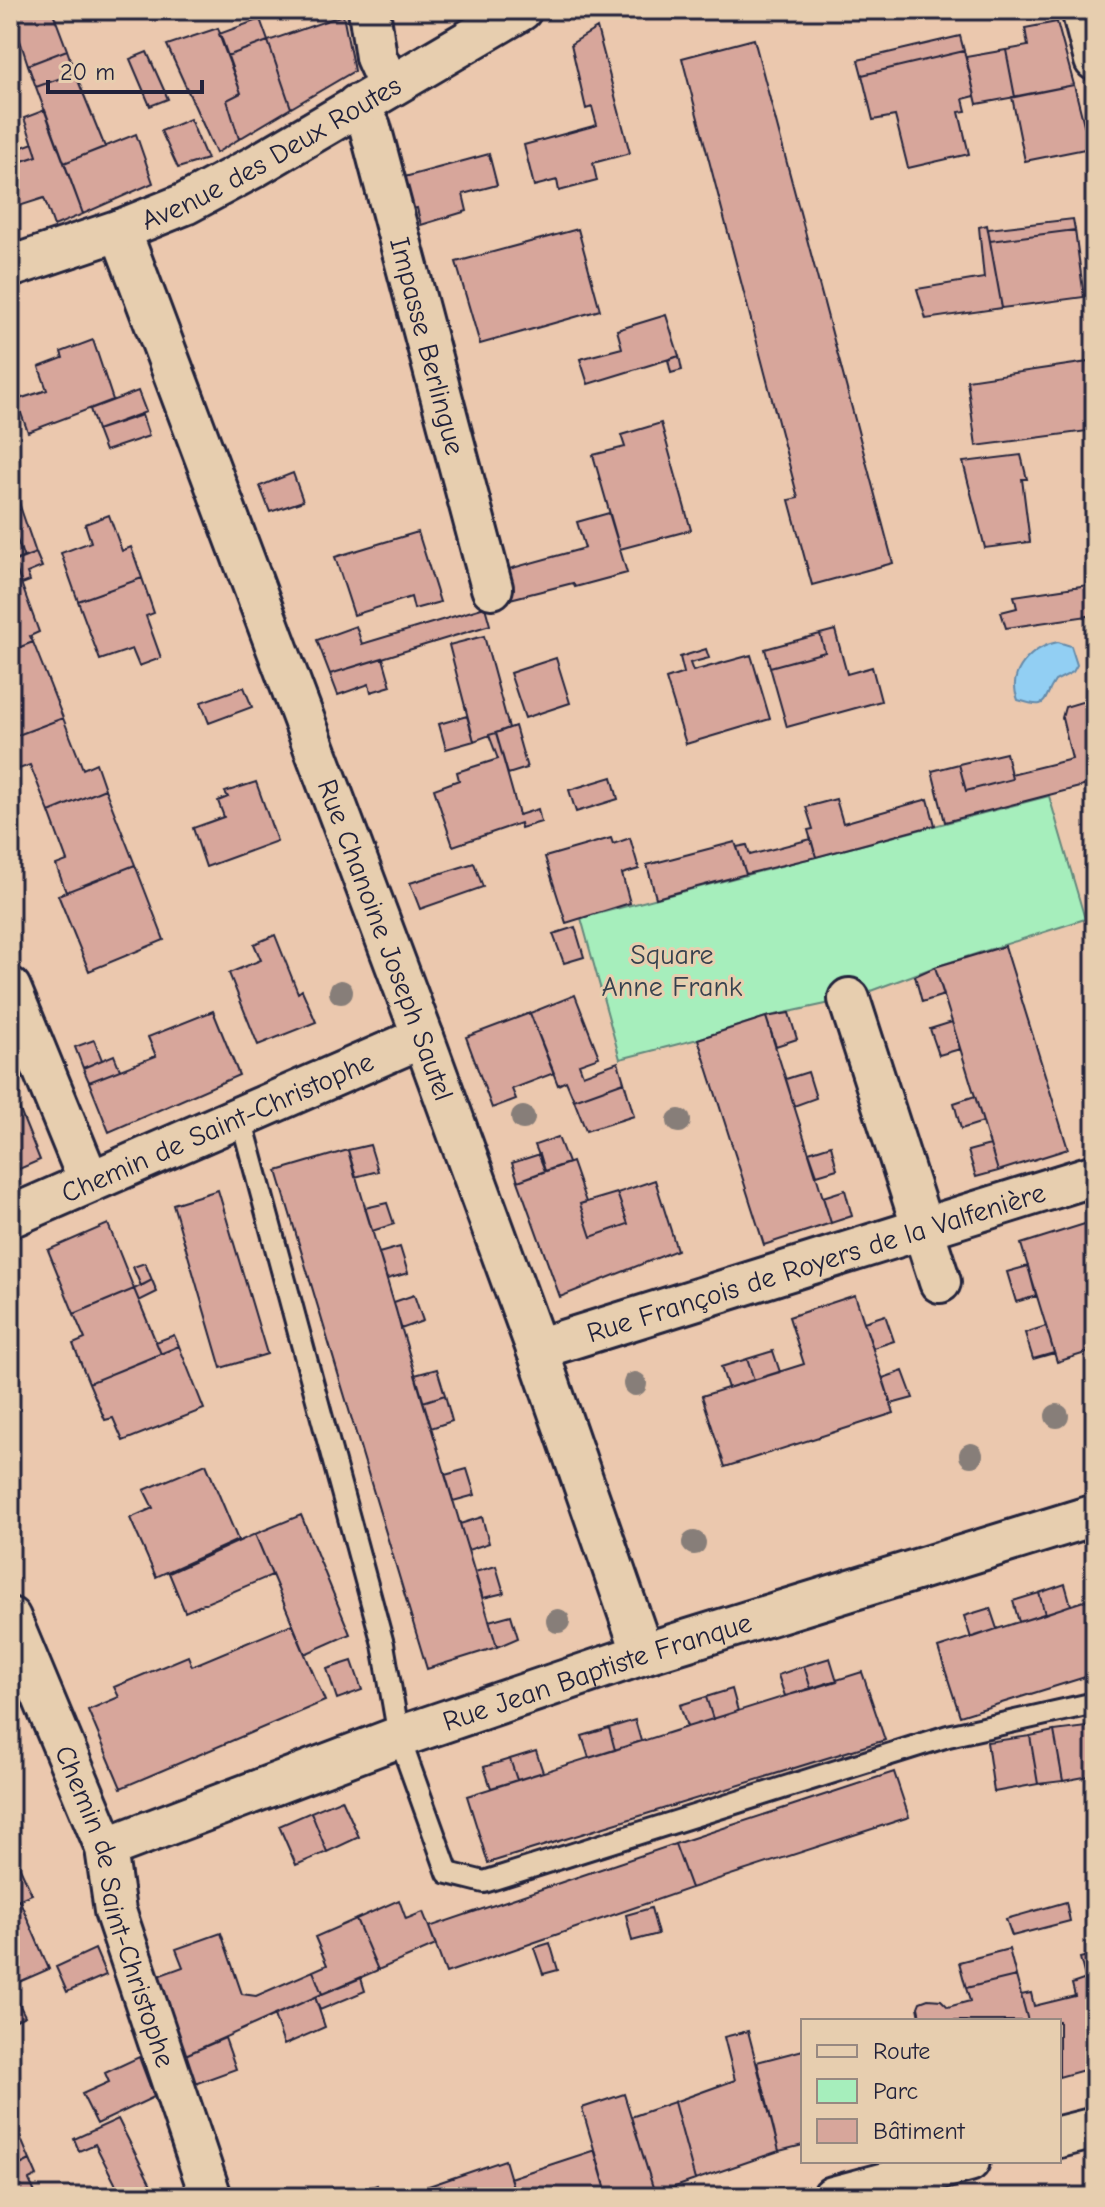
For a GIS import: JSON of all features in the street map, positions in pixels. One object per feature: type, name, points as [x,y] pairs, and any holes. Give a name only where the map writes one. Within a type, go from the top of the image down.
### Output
[{"type":"street","name":"Impasse Berlingue","points":[[369,10],[376,57],[370,127],[492,588]]},
{"type":"street","name":"Avenue des Deux Routes","points":[[10,267],[120,230],[185,204],[254,167],[521,10]]},
{"type":"street","points":[[1082,10],[1095,60]]},
{"type":"street","name":"Rue Chanoine Joseph Sautel","points":[[120,230],[423,1037],[537,1349],[643,1654]]},
{"type":"street","points":[[10,988],[89,1181]]},
{"type":"street","points":[[849,999],[940,1282]]},
{"type":"street","name":"Chemin de Saint-Christophe","points":[[10,1217],[423,1037]]},
{"type":"street","name":"Rue François de Royers de la Valfenière","points":[[537,1349],[1095,1175]]},
{"type":"street","name":"Rue Jean Baptiste Franque","points":[[106,1848],[399,1737],[643,1654],[1095,1515]]},
{"type":"street","name":"Chemin de Saint-Christophe","points":[[10,1618],[106,1848],[115,1911],[211,2197]]},
{"type":"street","points":[[1061,2136],[1095,2128]]},
{"type":"street","points":[[833,2197],[961,2163]]},
{"type":"lane","points":[[241,1118],[383,1644],[399,1737],[448,1873],[484,1882],[948,1736],[1095,1703]]},
{"type":"green space","name":"Square Anne Frank","points":[[1049,796],[1085,919],[935,967],[849,999],[766,1017],[620,1059],[581,918]]},
{"type":"water","points":[[1058,642],[1071,646],[1077,665],[1073,672],[1055,681],[1040,704],[1018,700],[1016,680],[1024,662],[1039,649]]},
{"type":"building","points":[[10,10],[52,10],[67,50],[28,65]]},
{"type":"building","points":[[343,15],[354,71],[291,108],[268,41]]},
{"type":"building","points":[[260,19],[268,41],[227,56],[219,34]]},
{"type":"building","points":[[1057,22],[1074,85],[1015,97],[1006,50],[1028,46],[1025,28]]},
{"type":"building","points":[[218,28],[241,93],[227,100],[239,139],[216,153],[167,45]]},
{"type":"building","points":[[597,28],[630,153],[593,163],[597,181],[559,191],[557,180],[534,186],[524,145],[597,125],[592,107],[586,109],[571,44]]},
{"type":"building","points":[[960,36],[964,51],[862,75],[858,60]]},
{"type":"building","points":[[754,39],[893,563],[812,585],[789,500],[798,498],[682,58]]},
{"type":"building","points":[[268,41],[291,108],[239,139],[227,100],[241,93],[227,56]]},
{"type":"building","points":[[67,50],[75,73],[36,87],[28,65]]},
{"type":"building","points":[[1006,50],[1015,97],[977,104],[966,57]]},
{"type":"building","points":[[964,51],[975,96],[963,99],[966,111],[959,112],[969,154],[908,168],[895,116],[873,120],[862,75]]},
{"type":"building","points":[[147,52],[168,99],[150,106],[130,59]]},
{"type":"building","points":[[75,73],[105,147],[64,163],[36,87]]},
{"type":"building","points":[[1074,85],[1090,148],[1025,161],[1012,97]]},
{"type":"building","points":[[45,110],[83,214],[54,226],[44,198],[10,209],[10,165],[37,156],[24,118]]},
{"type":"building","points":[[190,119],[207,159],[178,168],[161,131]]},
{"type":"building","points":[[136,134],[153,183],[83,214],[64,163]]},
{"type":"building","points":[[33,143],[37,156],[19,162],[14,150]]},
{"type":"building","points":[[489,154],[497,185],[463,194],[467,211],[421,225],[417,208],[408,210],[401,178]]},
{"type":"building","points":[[1073,219],[1075,230],[990,241],[988,229]]},
{"type":"building","points":[[987,225],[1002,308],[926,319],[917,289],[984,278],[979,227]]},
{"type":"building","points":[[578,229],[600,310],[480,344],[456,262]]},
{"type":"building","points":[[1075,230],[1084,297],[1002,308],[990,241]]},
{"type":"building","points":[[666,315],[679,356],[588,384],[580,359],[622,348],[617,330]]},
{"type":"building","points":[[93,340],[113,400],[28,432],[16,400],[47,390],[39,367],[63,358],[61,352]]},
{"type":"building","points":[[679,356],[682,370],[671,373],[668,360]]},
{"type":"building","points":[[1095,361],[1095,430],[976,446],[967,380]]},
{"type":"building","points":[[138,391],[146,412],[97,430],[90,409]]},
{"type":"building","points":[[142,415],[149,436],[105,451],[97,430]]},
{"type":"building","points":[[661,423],[691,530],[620,549],[593,455],[625,447],[621,435]]},
{"type":"building","points":[[1021,455],[1027,479],[1022,479],[1030,542],[985,548],[963,462]]},
{"type":"building","points":[[293,473],[303,501],[270,512],[260,486]]},
{"type":"building","points":[[13,481],[21,509],[10,512],[10,482]]},
{"type":"building","points":[[21,509],[36,553],[24,558],[10,522],[10,512]]},
{"type":"building","points":[[609,513],[627,573],[506,600],[498,572],[585,548],[577,522]]},
{"type":"building","points":[[109,515],[122,551],[131,547],[142,578],[78,601],[61,553],[91,542],[85,524]]},
{"type":"building","points":[[10,522],[24,558],[10,563]]},
{"type":"building","points":[[418,532],[440,602],[414,609],[411,597],[354,615],[335,557]]},
{"type":"building","points":[[36,553],[42,567],[27,573],[30,581],[22,584],[13,561]]},
{"type":"building","points":[[13,561],[39,632],[30,636],[33,642],[10,651],[10,563]]},
{"type":"building","points":[[142,578],[154,613],[146,616],[161,658],[139,666],[132,649],[100,660],[78,601]]},
{"type":"building","points":[[1095,584],[1095,615],[1006,628],[1001,612],[1017,608],[1014,596]]},
{"type":"building","points":[[485,607],[490,625],[330,674],[317,640],[356,626],[362,644]]},
{"type":"building","points":[[835,630],[847,674],[872,667],[881,701],[787,727],[770,667],[825,652],[820,634]]},
{"type":"building","points":[[820,634],[825,652],[770,667],[765,649]]},
{"type":"building","points":[[484,636],[509,728],[474,741],[449,645]]},
{"type":"building","points":[[33,642],[63,718],[10,738],[10,651]]},
{"type":"building","points":[[706,649],[709,658],[690,663],[693,671],[751,655],[770,719],[686,744],[666,679],[684,673],[680,657]]},
{"type":"building","points":[[383,658],[391,686],[371,692],[369,684],[338,695],[330,674]]},
{"type":"building","points":[[556,658],[570,703],[525,718],[510,673]]},
{"type":"building","points":[[244,687],[252,707],[209,723],[201,702]]},
{"type":"building","points":[[1095,698],[1095,783],[945,822],[932,771],[959,764],[966,791],[1012,779],[1011,774],[1072,759],[1062,718],[1065,707]]},
{"type":"building","points":[[467,716],[474,741],[446,749],[439,724]]},
{"type":"building","points":[[63,718],[83,769],[96,763],[105,789],[49,812],[30,765],[19,769],[10,738]]},
{"type":"building","points":[[515,726],[527,768],[508,774],[496,733]]},
{"type":"building","points":[[496,733],[519,815],[538,809],[541,822],[521,828],[520,823],[453,846],[434,789],[459,780],[457,772],[498,759],[489,735]]},
{"type":"building","points":[[1006,753],[1012,779],[966,791],[959,764]]},
{"type":"building","points":[[612,777],[618,799],[576,812],[569,790]]},
{"type":"building","points":[[256,782],[277,841],[206,867],[193,828],[224,817],[218,801],[228,797],[225,792]]},
{"type":"building","points":[[105,789],[135,865],[66,892],[56,865],[67,861],[49,812]]},
{"type":"building","points":[[836,799],[843,823],[928,799],[935,825],[816,857],[808,830],[813,829],[806,807]]},
{"type":"building","points":[[611,838],[613,844],[630,838],[639,869],[622,874],[630,903],[566,923],[545,857]]},
{"type":"building","points":[[811,839],[816,857],[746,874],[737,847],[747,845],[750,855]]},
{"type":"building","points":[[735,842],[746,874],[656,898],[647,865]]},
{"type":"building","points":[[474,863],[483,887],[420,909],[410,883]]},
{"type":"building","points":[[135,865],[164,940],[89,971],[58,895]]},
{"type":"building","points":[[575,927],[584,957],[564,963],[553,934]]},
{"type":"building","points":[[275,935],[298,993],[302,990],[316,1022],[258,1045],[229,973],[261,960],[254,944]]},
{"type":"building","points":[[1005,946],[1068,1149],[998,1171],[935,967]]},
{"type":"building","points":[[935,967],[944,995],[922,1002],[915,976]]},
{"type":"building","points":[[575,995],[599,1057],[579,1064],[583,1075],[618,1062],[624,1082],[574,1100],[566,1081],[558,1085],[530,1013]]},
{"type":"building","points":[[213,1011],[239,1075],[109,1132],[89,1082],[156,1056],[148,1037]]},
{"type":"building","points":[[530,1013],[554,1073],[512,1089],[516,1099],[492,1108],[466,1037]]},
{"type":"building","points":[[789,1013],[797,1039],[776,1046],[766,1017]]},
{"type":"building","points":[[766,1017],[831,1223],[764,1245],[698,1039]]},
{"type":"building","points":[[952,1022],[960,1049],[939,1055],[930,1029]]},
{"type":"building","points":[[94,1040],[102,1060],[83,1068],[75,1047]]},
{"type":"building","points":[[114,1055],[120,1070],[89,1082],[83,1068]]},
{"type":"building","points":[[808,1072],[816,1098],[794,1106],[786,1079]]},
{"type":"building","points":[[624,1082],[634,1116],[586,1131],[574,1100]]},
{"type":"building","points":[[10,1086],[40,1160],[10,1173]]},
{"type":"building","points":[[975,1096],[983,1122],[961,1129],[954,1103]]},
{"type":"building","points":[[558,1137],[568,1163],[545,1171],[535,1145]]},
{"type":"building","points":[[370,1145],[378,1171],[355,1177],[348,1150]]},
{"type":"building","points":[[831,1145],[837,1169],[817,1175],[809,1152]]},
{"type":"building","points":[[990,1145],[998,1171],[976,1177],[968,1151]]},
{"type":"building","points":[[348,1150],[497,1647],[427,1669],[277,1171]]},
{"type":"building","points":[[540,1154],[545,1171],[518,1181],[512,1163]]},
{"type":"building","points":[[572,1162],[586,1202],[580,1204],[591,1237],[628,1224],[617,1193],[655,1180],[677,1250],[560,1297],[518,1181]]},
{"type":"building","points":[[218,1190],[267,1354],[221,1368],[173,1204]]},
{"type":"building","points":[[845,1190],[852,1216],[831,1223],[823,1197]]},
{"type":"building","points":[[617,1193],[628,1224],[591,1237],[580,1204]]},
{"type":"building","points":[[387,1203],[394,1224],[372,1231],[365,1208]]},
{"type":"building","points":[[1091,1222],[1095,1234],[1095,1350],[1057,1362],[1021,1244]]},
{"type":"building","points":[[108,1224],[134,1289],[74,1314],[48,1250]]},
{"type":"building","points":[[400,1247],[408,1273],[387,1279],[379,1253]]},
{"type":"building","points":[[145,1263],[152,1280],[141,1286],[133,1267]]},
{"type":"building","points":[[1028,1266],[1036,1296],[1016,1302],[1007,1272]]},
{"type":"building","points":[[152,1280],[157,1292],[139,1301],[134,1289]]},
{"type":"building","points":[[134,1289],[161,1354],[89,1383],[73,1344],[85,1339],[74,1314]]},
{"type":"building","points":[[414,1295],[423,1321],[401,1329],[394,1302]]},
{"type":"building","points":[[855,1295],[894,1413],[725,1467],[702,1396],[804,1364],[789,1317]]},
{"type":"building","points":[[885,1315],[894,1341],[873,1348],[864,1322]]},
{"type":"building","points":[[1046,1326],[1054,1353],[1033,1359],[1025,1333]]},
{"type":"building","points":[[174,1335],[179,1346],[161,1354],[156,1342]]},
{"type":"building","points":[[179,1346],[204,1409],[123,1441],[113,1418],[105,1420],[89,1383]]},
{"type":"building","points":[[773,1351],[780,1372],[754,1380],[747,1359]]},
{"type":"building","points":[[747,1359],[754,1380],[728,1388],[721,1367]]},
{"type":"building","points":[[437,1369],[445,1395],[423,1402],[415,1375]]},
{"type":"building","points":[[903,1371],[913,1398],[891,1404],[883,1378]]},
{"type":"building","points":[[445,1395],[452,1421],[431,1428],[423,1402]]},
{"type":"building","points":[[206,1464],[238,1540],[156,1577],[130,1518],[153,1508],[144,1490]]},
{"type":"building","points":[[467,1469],[475,1495],[453,1501],[445,1475]]},
{"type":"building","points":[[301,1515],[350,1634],[305,1654],[255,1534]]},
{"type":"building","points":[[482,1517],[489,1543],[468,1550],[460,1524]]},
{"type":"building","points":[[255,1534],[272,1575],[185,1612],[169,1573]]},
{"type":"building","points":[[496,1566],[504,1593],[483,1598],[475,1572]]},
{"type":"building","points":[[1065,1584],[1071,1605],[1045,1614],[1039,1593]]},
{"type":"building","points":[[1039,1593],[1045,1614],[1019,1622],[1013,1601]]},
{"type":"building","points":[[1093,1598],[1095,1674],[960,1716],[938,1648]]},
{"type":"building","points":[[990,1608],[997,1629],[971,1638],[964,1616]]},
{"type":"building","points":[[511,1615],[518,1638],[497,1647],[489,1621]]},
{"type":"building","points":[[292,1624],[325,1701],[121,1788],[88,1710],[119,1697],[114,1687],[188,1656],[192,1666]]},
{"type":"building","points":[[830,1658],[837,1681],[811,1689],[804,1666]]},
{"type":"building","points":[[352,1661],[362,1690],[337,1699],[327,1669]]},
{"type":"building","points":[[804,1666],[811,1689],[785,1696],[778,1675]]},
{"type":"building","points":[[862,1672],[885,1740],[488,1863],[467,1796]]},
{"type":"building","points":[[732,1689],[738,1711],[713,1719],[706,1697]]},
{"type":"building","points":[[706,1697],[713,1719],[687,1727],[680,1705]]},
{"type":"building","points":[[635,1720],[641,1741],[615,1750],[609,1728]]},
{"type":"building","points":[[1095,1726],[1095,1775],[1063,1781],[1054,1731]]},
{"type":"building","points":[[609,1728],[615,1750],[589,1758],[582,1736]]},
{"type":"building","points":[[1054,1731],[1063,1781],[1038,1784],[1030,1736]]},
{"type":"building","points":[[1030,1736],[1038,1784],[994,1792],[987,1742]]},
{"type":"building","points":[[536,1751],[543,1772],[517,1780],[510,1759]]},
{"type":"building","points":[[510,1759],[517,1780],[491,1788],[484,1767]]},
{"type":"building","points":[[894,1772],[909,1817],[691,1888],[675,1844]]},
{"type":"building","points":[[342,1799],[359,1837],[327,1852],[311,1812]]},
{"type":"building","points":[[311,1812],[327,1852],[296,1865],[279,1826]]},
{"type":"building","points":[[675,1844],[691,1888],[446,1973],[429,1927]]},
{"type":"building","points":[[10,1846],[32,1894],[10,1903]]},
{"type":"building","points":[[19,1899],[49,1969],[10,1986],[10,1903]]},
{"type":"building","points":[[399,1900],[406,1919],[423,1912],[436,1945],[378,1970],[356,1919]]},
{"type":"building","points":[[1066,1902],[1070,1921],[1012,1936],[1006,1919]]},
{"type":"building","points":[[651,1908],[658,1934],[632,1941],[626,1915]]},
{"type":"building","points":[[356,1919],[378,1970],[322,1994],[313,1971],[327,1965],[315,1937]]},
{"type":"building","points":[[221,1933],[242,1994],[256,1996],[313,1971],[322,1994],[183,2056],[155,1977],[183,1967],[176,1949]]},
{"type":"building","points":[[550,1943],[558,1970],[543,1974],[534,1948]]},
{"type":"building","points":[[95,1949],[106,1975],[67,1992],[56,1967]]},
{"type":"building","points":[[1009,1949],[1016,1976],[966,1988],[959,1962]]},
{"type":"building","points":[[1095,1954],[1095,2015],[1080,1958]]},
{"type":"building","points":[[1016,1976],[1027,2019],[912,2019],[920,2017],[920,2002],[928,1999],[941,2000],[948,2007],[970,2001],[966,1988]]},
{"type":"building","points":[[361,1978],[365,1991],[320,2010],[315,1997]]},
{"type":"building","points":[[1086,1979],[1095,2015],[1095,2067],[1061,2076],[1061,2019],[1027,2019],[1021,1995],[1031,1993],[1034,2006],[1075,1996],[1072,1984]]},
{"type":"building","points":[[10,1986],[25,2016],[10,2023]]},
{"type":"building","points":[[315,1997],[325,2027],[284,2045],[274,2015]]},
{"type":"building","points":[[748,2031],[779,2151],[695,2180],[674,2102],[735,2080],[724,2037]]},
{"type":"building","points":[[225,2038],[236,2069],[192,2085],[183,2056]]},
{"type":"building","points":[[801,2051],[801,2146],[779,2151],[757,2062]]},
{"type":"building","points":[[139,2057],[154,2097],[97,2124],[82,2094],[109,2082],[105,2073]]},
{"type":"building","points":[[624,2094],[655,2194],[647,2197],[608,2197],[582,2108]]},
{"type":"building","points":[[674,2102],[695,2180],[655,2194],[631,2117]]},
{"type":"building","points":[[10,2113],[30,2160],[10,2170]]},
{"type":"building","points":[[118,2119],[153,2189],[134,2197],[122,2197],[95,2144],[79,2151],[74,2139]]},
{"type":"building","points":[[595,2150],[608,2197],[516,2197],[510,2178]]},
{"type":"building","points":[[30,2160],[37,2176],[29,2180],[37,2197],[10,2197],[10,2170]]},
{"type":"building","points":[[505,2160],[516,2197],[429,2197],[426,2187]]},
{"type":"building","points":[[377,2185],[380,2197],[343,2197]]}]
